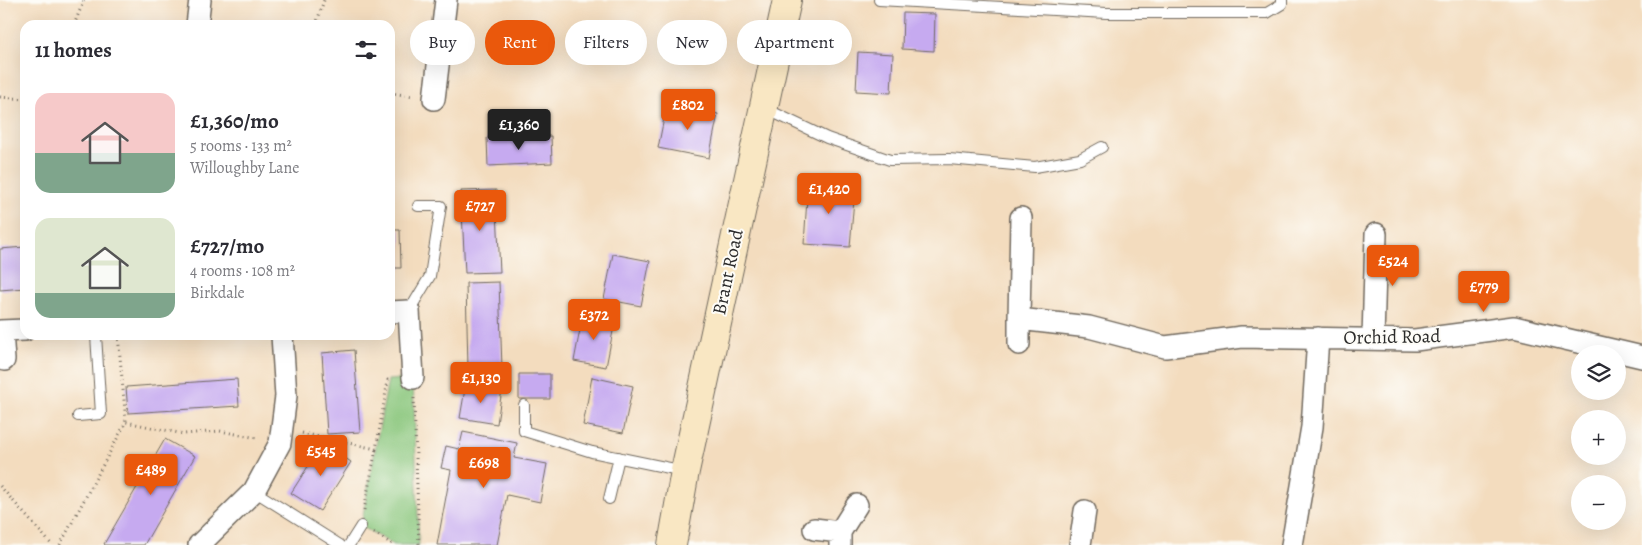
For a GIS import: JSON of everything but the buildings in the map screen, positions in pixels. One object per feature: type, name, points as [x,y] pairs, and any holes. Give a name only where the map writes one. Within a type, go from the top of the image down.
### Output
[{"type":"street","points":[[198,20],[200,0]]},
{"type":"street","points":[[434,99],[446,0]]},
{"type":"street","name":"Brant Road","points":[[672,545],[685,471],[787,0]]},
{"type":"street","points":[[1019,344],[1021,218]]},
{"type":"street","points":[[1373,339],[1376,234]]},
{"type":"street","points":[[400,312],[413,378]]},
{"type":"street","name":"Orchid Road","points":[[1020,319],[1089,327],[1165,346],[1242,337],[1415,340],[1514,327],[1642,357]]},
{"type":"street","points":[[4,360],[1,331],[20,330]]},
{"type":"street","name":"Orchid Road","points":[[1292,545],[1312,427],[1318,338]]},
{"type":"street","points":[[199,545],[254,491],[280,443],[286,396],[282,340]]},
{"type":"street","points":[[814,529],[840,538],[857,505]]},
{"type":"street","points":[[1080,545],[1084,511]]},
{"type":"lane","points":[[879,0],[1106,13],[1267,13],[1282,4],[1282,0]]},
{"type":"lane","points":[[764,108],[827,138],[890,160],[949,159],[1035,167],[1080,159],[1102,147]]},
{"type":"lane","points":[[400,312],[430,276],[441,206],[418,206]]},
{"type":"lane","points":[[78,416],[101,414],[96,340]]},
{"type":"lane","points":[[524,405],[524,431],[592,452],[685,471]]},
{"type":"lane","points":[[609,499],[619,458]]},
{"type":"lane","points":[[254,491],[340,545]]},
{"type":"lane","points":[[349,545],[361,526]]},
{"type":"path","points":[[76,20],[84,0]]},
{"type":"path","points":[[318,20],[324,0]]},
{"type":"path","points":[[0,97],[20,99]]},
{"type":"path","points":[[60,545],[126,422],[118,340]]},
{"type":"path","points":[[394,545],[361,526],[388,380],[413,378],[419,545]]},
{"type":"path","points":[[126,422],[184,434],[220,431],[280,443],[298,432],[376,449]]},
{"type":"path","points":[[0,486],[52,545]]},
{"type":"green space","points":[[413,378],[419,545],[394,545],[361,526],[388,380]]}]
